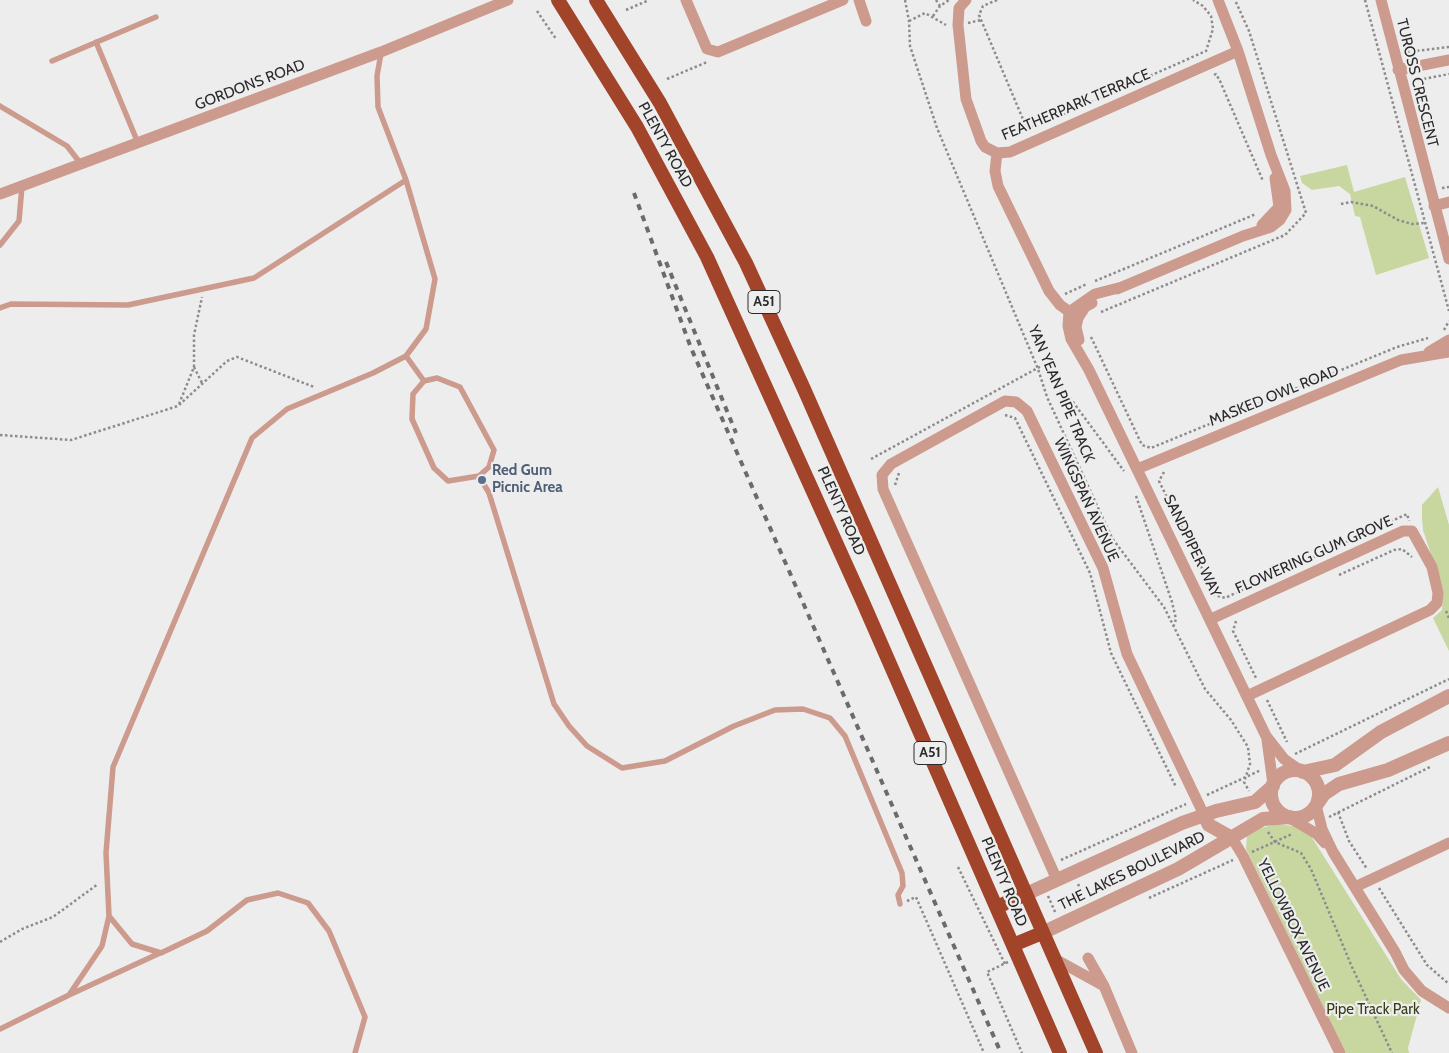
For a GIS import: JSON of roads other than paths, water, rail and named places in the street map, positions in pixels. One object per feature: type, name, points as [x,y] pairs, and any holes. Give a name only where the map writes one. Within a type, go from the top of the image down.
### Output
[{"type":"highway","name":"PLENTY ROAD","points":[[558,0],[637,127],[707,257],[826,518],[1060,1053]]},
{"type":"highway","name":"PLENTY ROAD","points":[[601,3],[660,103],[746,263],[804,389],[1096,1053]]},
{"type":"highway","points":[[997,907],[1026,894]]},
{"type":"highway","points":[[1013,945],[1042,933]]},
{"type":"street","name":"GORDONS ROAD","points":[[0,194],[381,52],[508,0]]},
{"type":"street","points":[[686,0],[707,49],[712,52],[718,52],[843,0]]},
{"type":"street","points":[[859,0],[866,21]]},
{"type":"street","name":"FEATHERPARK TERRACE","points":[[966,0],[959,8],[958,25],[963,83],[972,119],[985,147],[997,153],[1010,152],[1238,51]]},
{"type":"street","points":[[997,153],[995,171],[998,186],[1049,291],[1073,315],[1095,294],[1122,287],[1243,236],[1267,221],[1283,208],[1271,156],[1238,51],[1218,0]]},
{"type":"street","name":"TUROSS CRESCENT","points":[[1381,0],[1449,259]]},
{"type":"street","points":[[1398,70],[1449,60]]},
{"type":"street","points":[[1434,206],[1449,202]]},
{"type":"street","name":"SANDPIPER WAY","points":[[1073,315],[1068,326],[1071,339],[1089,370],[1266,736],[1273,785]]},
{"type":"street","points":[[1423,355],[1446,336]]},
{"type":"street","points":[[1423,355],[1449,352]]},
{"type":"street","name":"MASKED OWL ROAD","points":[[1137,469],[1401,360],[1423,355]]},
{"type":"street","name":"WINGSPAN AVENUE","points":[[1057,880],[1055,863],[883,489],[882,474],[891,464],[1005,401],[1016,402],[1027,411],[1103,568],[1127,654],[1204,815]]},
{"type":"street","name":"FLOWERING GUM GROVE","points":[[1211,619],[1403,531],[1412,531],[1432,567],[1438,593],[1437,603],[1430,610],[1247,696]]},
{"type":"street","points":[[1333,852],[1308,827],[1282,814],[1272,802],[1273,785],[1282,774],[1295,770],[1302,771],[1335,765],[1381,732],[1449,696]]},
{"type":"street","name":"SANDPIPER WAY","points":[[1266,736],[1302,771]]},
{"type":"street","points":[[1290,817],[1306,815],[1324,794],[1340,784],[1388,770],[1449,743]]},
{"type":"street","points":[[1302,771],[1315,781],[1318,789],[1316,804],[1320,821],[1333,852],[1412,980],[1432,999],[1449,1008]]},
{"type":"street","name":"THE LAKES BOULEVARD","points":[[1026,894],[1204,815],[1255,802],[1273,785]]},
{"type":"street","points":[[1204,815],[1209,824],[1232,838]]},
{"type":"street","name":"THE LAKES BOULEVARD","points":[[1042,933],[1178,869],[1263,819],[1290,817]]},
{"type":"street","name":"YELLOWBOX AVENUE","points":[[1232,838],[1243,856],[1340,1053]]},
{"type":"street","points":[[1355,887],[1372,877],[1449,843]]},
{"type":"street","points":[[1395,952],[1424,983],[1449,1000]]},
{"type":"street","points":[[1088,958],[1104,986],[1132,1053]]},
{"type":"street","points":[[1055,959],[1104,986]]},
{"type":"lane","points":[[52,61],[156,17]]},
{"type":"lane","points":[[96,42],[138,143]]},
{"type":"lane","points":[[69,995],[102,946],[109,916],[106,879],[113,767],[252,438],[287,408],[373,373],[406,356],[426,329],[435,279],[406,180],[378,107],[377,76],[381,52]]},
{"type":"lane","points":[[0,106],[67,146],[82,164]]},
{"type":"lane","points":[[0,308],[11,304],[128,305],[254,278],[406,180]]},
{"type":"lane","points":[[0,245],[19,221],[22,186]]},
{"type":"lane","points":[[406,356],[424,381]]},
{"type":"lane","points":[[437,378],[460,387],[494,450],[489,467],[479,476],[448,480],[434,468],[412,419],[413,394],[424,381],[437,378]]},
{"type":"lane","points":[[479,476],[489,494],[554,704],[569,726],[587,746],[622,768],[664,761],[734,726],[776,710],[803,709],[830,718],[845,736],[902,873],[903,886],[898,895],[900,904]]},
{"type":"lane","points":[[0,1029],[207,931],[247,900],[278,893],[308,902],[329,931],[364,1018],[355,1053]]},
{"type":"lane","points":[[109,916],[132,944],[161,953]]},
{"type":"railway","points":[[634,193],[691,348],[1001,1053]]},
{"type":"railway","points":[[666,262],[736,433]]},
{"type":"place","name":"Red Gum Picnic Area","points":[[482,480]]},
{"type":"park label","name":"Pipe Track Park","points":[[1373,1010]]}]
